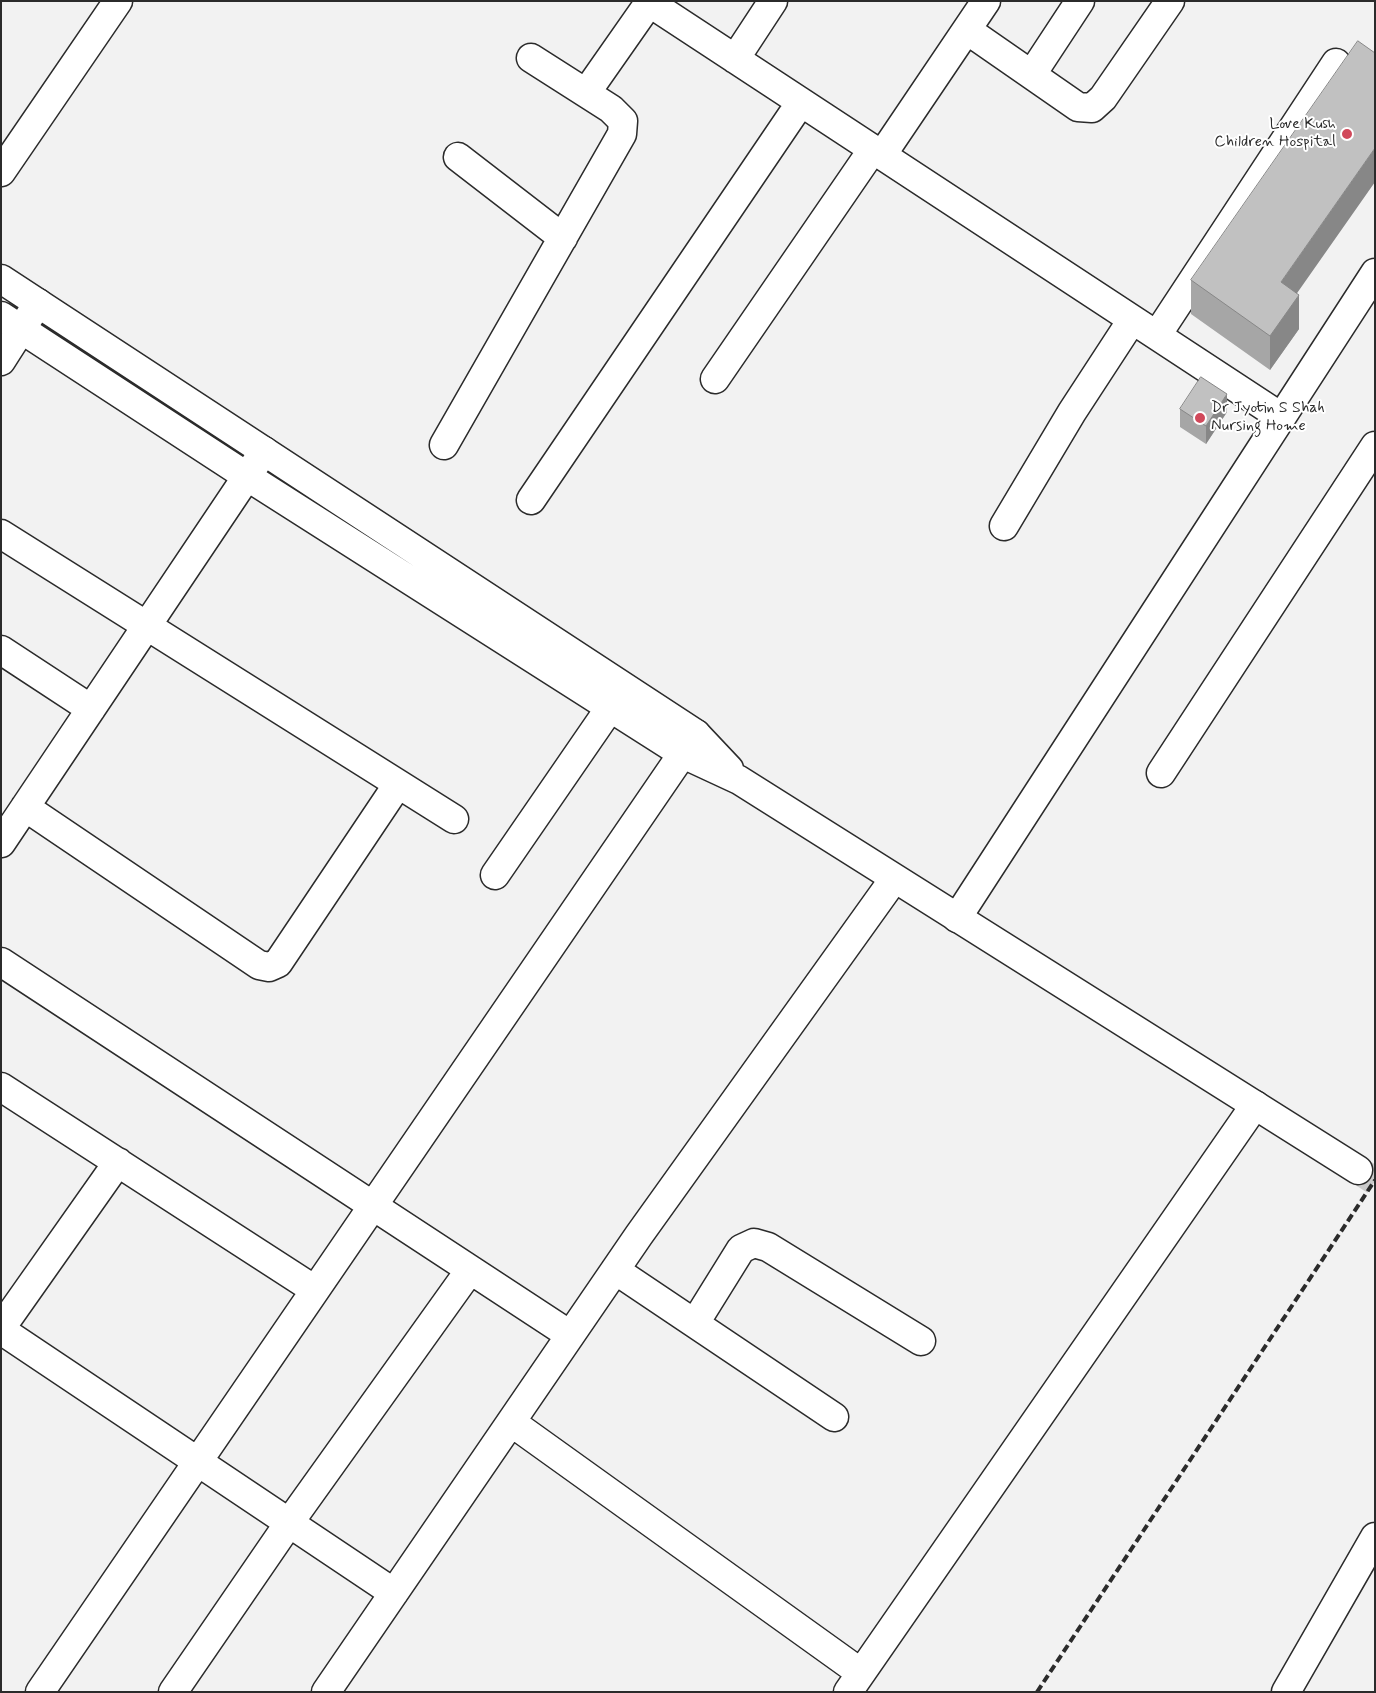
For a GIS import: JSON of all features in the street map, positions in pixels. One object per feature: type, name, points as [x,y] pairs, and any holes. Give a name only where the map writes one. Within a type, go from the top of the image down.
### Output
[{"type":"main road","points":[[1,172],[118,1]]},
{"type":"main road","points":[[735,59],[774,1]]},
{"type":"main road","points":[[715,379],[986,1]]},
{"type":"main road","points":[[1032,74],[1080,1]]},
{"type":"main road","points":[[967,30],[1078,106],[1092,108],[1103,98],[1170,1]]},
{"type":"main road","points":[[586,94],[648,2],[1281,417]]},
{"type":"main road","points":[[444,445],[622,134],[623,121],[611,109],[531,58]]},
{"type":"main road","points":[[1157,335],[1336,63]]},
{"type":"main road","points":[[531,500],[801,102]]},
{"type":"main road","points":[[458,157],[563,238]]},
{"type":"main road","points":[[958,918],[1375,273]]},
{"type":"main road","points":[[1,279],[264,452],[617,698]]},
{"type":"main road","points":[[1,361],[11,323],[38,303]]},
{"type":"main road","points":[[1004,526],[1072,412],[1132,320]]},
{"type":"main road","points":[[11,323],[248,476],[617,698],[689,744],[739,780],[894,879],[1358,1170]]},
{"type":"main road","points":[[1161,773],[1375,446]]},
{"type":"main road","points":[[1,843],[264,452]]},
{"type":"main road","points":[[1,534],[454,820]]},
{"type":"main road","points":[[1,650],[91,710]]},
{"type":"main road","points":[[495,875],[617,698]]},
{"type":"main road","points":[[40,1692],[689,744]]},
{"type":"main road","points":[[26,807],[259,965],[269,967],[278,963],[398,784]]},
{"type":"main road","points":[[333,1689],[394,1593],[615,1270],[894,879]]},
{"type":"main road","points":[[1,962],[570,1335]]},
{"type":"main road","points":[[1,1087],[316,1290]]},
{"type":"main road","points":[[511,1422],[854,1682],[1255,1105]]},
{"type":"main road","points":[[118,1162],[1,1329],[394,1593]]},
{"type":"main road","points":[[695,1324],[741,1249],[754,1243],[768,1247],[921,1341]]},
{"type":"main road","points":[[172,1692],[289,1523],[470,1270]]},
{"type":"main road","points":[[615,1270],[834,1417]]},
{"type":"main road","points":[[1286,1692],[1367,1567],[1375,1537]]},
{"type":"building","points":[[1358,41],[1375,53],[1375,148],[1281,282],[1299,295],[1270,336],[1191,280]]},
{"type":"building","points":[[1201,377],[1227,394],[1206,426],[1180,409]]},
{"type":"tunnel","points":[[1358,1170],[1375,1181]]},
{"type":"railway","points":[[1037,1692],[1375,1180]]},
{"type":"place","name":"Love Kush Children Hospital","points":[[1347,134]]},
{"type":"place","name":"Dr Jyotin S Shah Nursing Home","points":[[1200,418]]}]
